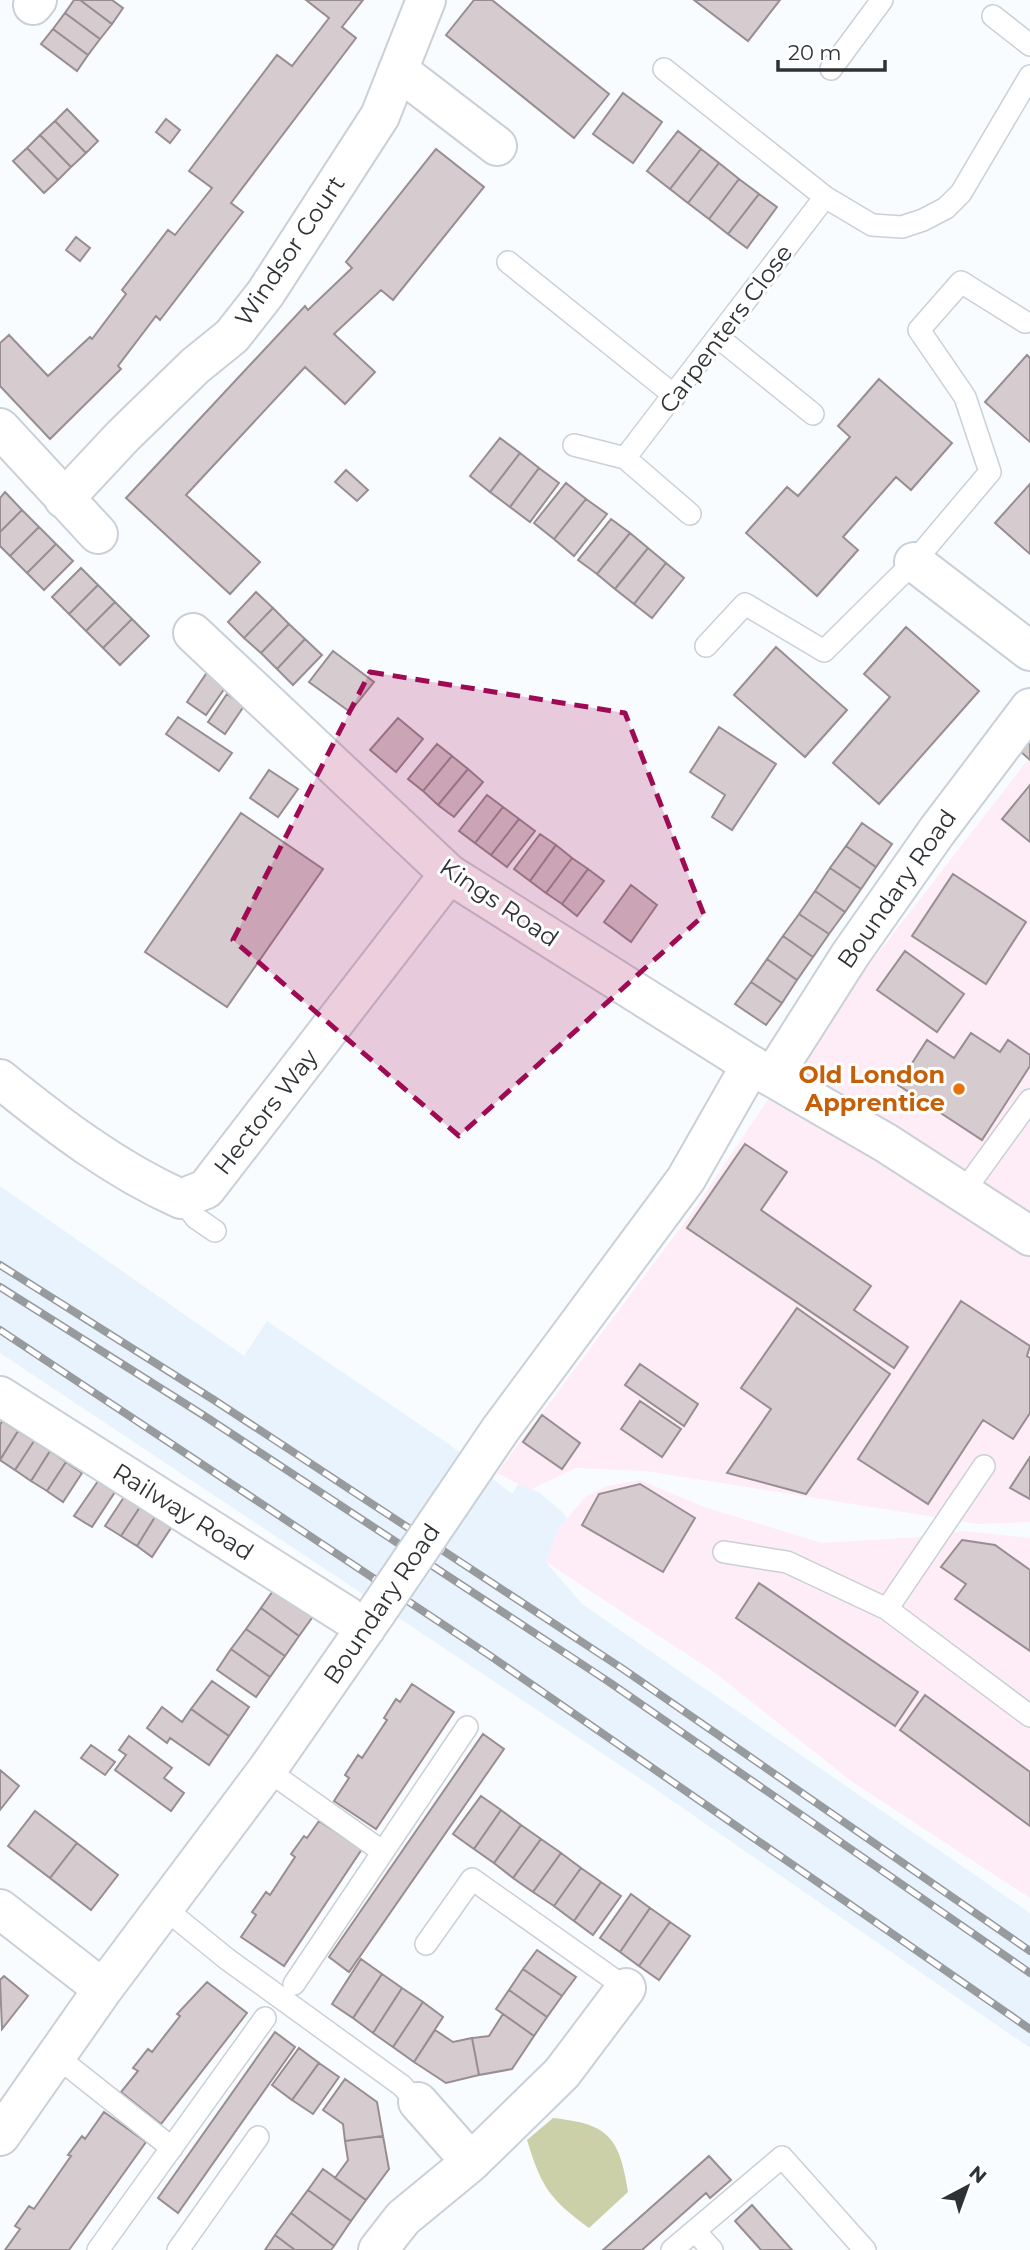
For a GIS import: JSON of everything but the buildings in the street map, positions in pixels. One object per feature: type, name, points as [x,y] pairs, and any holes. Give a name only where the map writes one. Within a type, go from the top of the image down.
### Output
[{"type":"street","name":"Windsor Court","points":[[64,499],[195,366],[232,336],[265,295],[380,116],[426,0]]},
{"type":"street","points":[[398,70],[497,146]]},
{"type":"street","points":[[0,428],[98,534]]},
{"type":"street","points":[[914,562],[1030,651]]},
{"type":"street","name":"Kings Road","points":[[193,633],[449,874],[762,1071],[964,1191],[1030,1236]]},
{"type":"street","name":"Boundary Road","points":[[0,2136],[103,1989],[267,1770],[500,1430],[687,1179],[762,1071],[1030,708]]},
{"type":"street","name":"Hectors Way","points":[[181,1199],[206,1189],[449,874]]},
{"type":"street","points":[[0,1079],[71,1136],[154,1187],[181,1199]]},
{"type":"street","name":"Railway Road","points":[[0,1396],[371,1621]]},
{"type":"street","points":[[0,1909],[103,1989]]},
{"type":"street","points":[[378,2250],[403,2218],[471,2162],[562,2073],[626,1988]]},
{"type":"street","points":[[418,2102],[471,2162]]},
{"type":"lane","points":[[831,69],[882,0]]},
{"type":"lane","points":[[993,16],[1030,45]]},
{"type":"lane","points":[[664,69],[825,197],[872,225],[902,227],[946,208],[961,193],[1030,76]]},
{"type":"lane","name":"Carpenters Close","points":[[625,458],[825,197]]},
{"type":"lane","points":[[508,262],[675,396]]},
{"type":"lane","points":[[706,646],[746,604],[824,651],[914,562],[990,472],[965,397],[919,330],[961,282],[1025,322]]},
{"type":"lane","points":[[719,338],[813,414]]},
{"type":"lane","points":[[574,445],[625,458],[690,514]]},
{"type":"lane","points":[[964,1191],[1030,1100]]},
{"type":"lane","points":[[181,1199],[195,1218],[215,1231]]},
{"type":"lane","points":[[887,1609],[984,1466]]},
{"type":"lane","points":[[724,1552],[787,1562],[887,1609],[1030,1716]]},
{"type":"lane","points":[[294,1984],[467,1727]]},
{"type":"lane","points":[[267,1770],[383,1852]]},
{"type":"lane","points":[[426,1944],[472,1879],[626,1988]]},
{"type":"lane","points":[[163,1907],[227,1959],[401,2085],[418,2102]]},
{"type":"lane","points":[[98,2250],[265,2018]]},
{"type":"lane","points":[[56,2056],[172,2148]]},
{"type":"lane","points":[[178,2250],[258,2137]]},
{"type":"lane","points":[[672,2250],[782,2157],[865,2250]]},
{"type":"lane","points":[[695,2231],[712,2250]]},
{"type":"highlighted area","points":[[370,672],[625,713],[704,915],[459,1136],[233,940]]},
{"type":"shaded area","points":[[1030,757],[1030,1522],[978,1524],[646,1471],[576,1468],[530,1490],[497,1473],[693,1211],[790,1067]]},
{"type":"shaded area","points":[[0,1186],[244,1356],[267,1321],[450,1445],[512,1494],[518,1484],[540,1493],[567,1519],[558,1530],[546,1562],[582,1604],[1030,1913],[1030,2048],[635,1775],[0,1353]]},
{"type":"shaded area","points":[[640,1480],[704,1507],[822,1543],[922,1537],[964,1531],[1030,1538],[1030,1898],[851,1781],[714,1672],[546,1562],[558,1530],[585,1497],[607,1486]]},
{"type":"green space","points":[[553,2118],[587,2124],[599,2130],[615,2146],[620,2158],[628,2192],[589,2228],[555,2200],[542,2180],[532,2156],[527,2140]]},
{"type":"railway","points":[[0,1265],[214,1400],[623,1669],[1030,1951]]},
{"type":"railway","points":[[0,1287],[203,1415],[609,1682],[1030,1973]]},
{"type":"railway","points":[[0,1330],[489,1655],[1030,2029]]},
{"type":"place","name":"Old London Apprentice","points":[[959,1089]]}]
